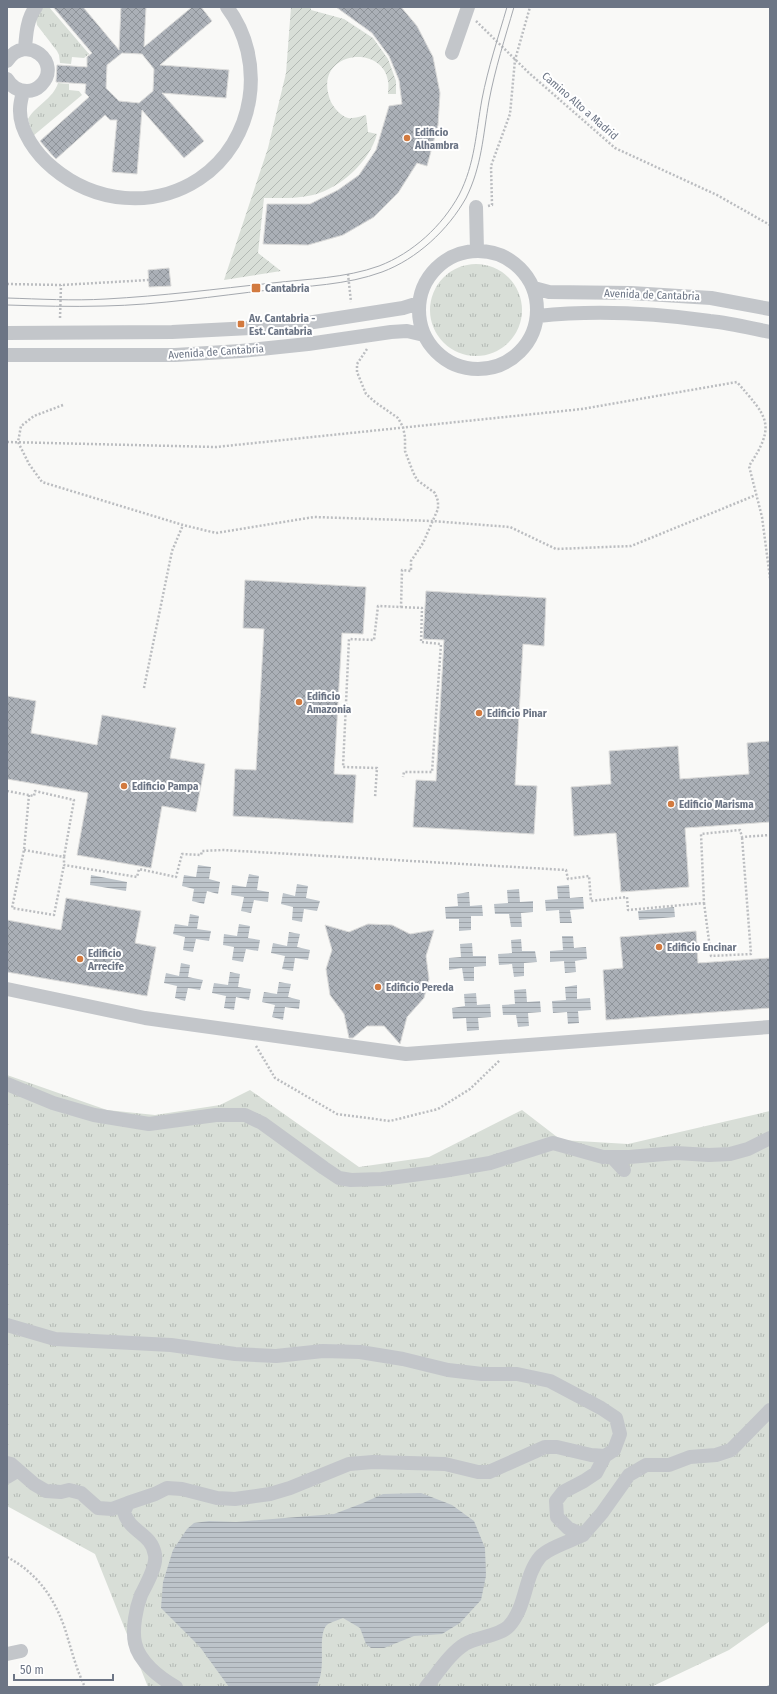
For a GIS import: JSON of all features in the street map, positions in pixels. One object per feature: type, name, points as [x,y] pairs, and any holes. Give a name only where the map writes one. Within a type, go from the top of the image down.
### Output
[{"type":"street","points":[[25,49],[29,22],[36,7]]},
{"type":"street","points":[[23,91],[20,110],[22,124],[34,148],[48,164],[67,180],[88,190],[110,197],[135,199],[160,196],[178,189],[200,178],[217,163],[230,147],[240,130],[248,110],[252,69],[242,31],[227,7]]},
{"type":"street","points":[[452,53],[467,10]]},
{"type":"street","points":[[7,61],[11,55],[18,51],[25,49],[33,50],[40,54],[45,60],[47,67],[47,75],[44,82],[38,88],[31,91],[16,89],[7,79]]},
{"type":"street","points":[[476,207],[478,252]]},
{"type":"street","points":[[478,252],[495,253],[515,264],[526,274],[534,288],[538,316],[534,331],[527,344],[507,363],[478,370],[450,363],[432,347],[424,335],[419,315],[419,303],[426,281],[439,266],[454,256],[478,252]]},
{"type":"street","name":"Avenida de Cantabria","points":[[534,288],[549,292],[631,293],[711,298],[770,309]]},
{"type":"street","name":"Avenida de Cantabria","points":[[7,333],[172,332],[288,326],[403,308],[419,303]]},
{"type":"street","name":"Avenida de Cantabria","points":[[538,316],[564,314],[636,313],[710,321],[770,332]]},
{"type":"street","name":"Avenida de Cantabria","points":[[7,355],[175,355],[241,351],[308,344],[371,334],[407,331],[424,335]]},
{"type":"street","points":[[7,990],[145,1018],[406,1054],[770,1027]]},
{"type":"street","points":[[7,1084],[53,1103],[94,1115],[150,1124],[216,1115],[244,1116],[262,1123],[340,1178],[352,1180],[382,1179],[490,1163],[553,1143],[603,1157],[629,1157],[676,1153],[709,1155],[730,1154],[770,1138]]},
{"type":"street","points":[[612,1157],[624,1170]]},
{"type":"street","points":[[7,1325],[55,1339],[171,1345],[234,1354],[276,1356],[322,1351],[360,1352],[403,1359],[448,1370],[482,1374],[517,1374],[550,1381],[601,1408],[616,1418],[620,1434],[614,1450],[605,1456],[596,1473],[563,1492],[556,1501],[557,1517],[568,1528],[583,1535]]},
{"type":"street","points":[[426,1687],[454,1652],[466,1644],[508,1628],[516,1617],[525,1596],[533,1566],[541,1556],[583,1535],[602,1513],[629,1475],[646,1465],[668,1465],[690,1457],[716,1454],[731,1450],[770,1410]]},
{"type":"street","points":[[10,1470],[46,1491],[60,1492],[69,1490],[81,1493],[98,1508],[112,1509],[155,1494],[167,1488],[182,1489],[217,1498],[235,1499],[265,1495],[290,1488],[349,1464],[357,1463],[445,1464],[478,1472],[488,1472],[545,1447],[557,1447],[590,1455],[605,1456]]},
{"type":"street","points":[[126,1521],[124,1512],[128,1503]]},
{"type":"street","points":[[112,1509],[147,1538],[154,1547],[156,1557],[140,1597],[135,1628],[135,1643],[148,1665],[168,1683],[176,1687]]},
{"type":"street","points":[[7,1654],[21,1651]]},
{"type":"path","points":[[476,207],[492,205],[491,166],[510,114],[515,60],[530,7]]},
{"type":"path","name":"Camino Alto a Madrid","points":[[467,10],[515,60],[615,148],[716,195],[770,226]]},
{"type":"path","points":[[348,274],[351,302]]},
{"type":"path","points":[[7,284],[60,286],[149,280]]},
{"type":"path","points":[[60,286],[60,318]]},
{"type":"path","points":[[371,334],[371,345],[357,364],[357,372],[366,394],[398,418],[403,427],[405,450],[413,472],[417,480],[435,493],[438,501],[438,509],[423,543],[411,561],[411,571],[402,570],[401,606]]},
{"type":"path","points":[[7,442],[216,446],[582,409],[737,382],[767,417],[770,432],[760,453],[749,466],[762,517],[770,578]]},
{"type":"path","points":[[63,404],[34,416],[21,426],[18,442],[29,464],[42,482],[183,525],[216,533],[314,516],[432,521],[510,527],[556,549],[631,546],[756,495]]},
{"type":"path","points":[[144,688],[172,551],[183,525]]},
{"type":"path","points":[[375,798],[377,768],[343,766],[349,639],[374,640],[378,606],[422,608],[421,642],[441,644],[432,772],[404,772],[403,777]]},
{"type":"path","points":[[7,791],[29,795],[34,796],[35,791],[74,800],[64,857],[64,865],[54,915],[12,908],[24,850],[29,795]]},
{"type":"path","points":[[740,830],[742,837],[751,954],[711,956],[704,903],[702,834],[740,830]]},
{"type":"path","points":[[742,837],[770,835]]},
{"type":"path","points":[[24,850],[64,857]]},
{"type":"path","points":[[64,865],[137,877],[139,869],[176,877],[182,854],[201,855],[202,851],[223,850],[566,870],[568,879],[588,876],[591,901],[627,897],[628,910],[704,903]]},
{"type":"path","points":[[247,1032],[275,1078],[337,1114],[390,1121],[438,1108],[470,1089],[514,1046]]},
{"type":"path","points":[[7,1557],[21,1564],[52,1597],[85,1687]]},
{"type":"green space","points":[[42,7],[49,7],[89,54],[84,58],[72,57],[71,64],[60,63],[57,51],[37,25],[36,19]]},
{"type":"green space","points":[[291,7],[311,7],[311,10],[344,19],[373,38],[388,59],[396,81],[396,94],[388,94],[388,81],[383,69],[374,61],[362,57],[349,58],[338,63],[330,72],[327,85],[331,102],[338,112],[348,118],[366,115],[368,132],[377,134],[368,154],[344,180],[324,191],[301,197],[264,198],[258,253],[281,271],[224,280],[268,148],[286,73]]},
{"type":"green space","points":[[58,83],[69,84],[69,90],[79,91],[82,95],[33,136],[28,119],[31,114],[56,89]]},
{"type":"green space","points":[[476,264],[494,268],[508,278],[518,292],[522,310],[518,328],[508,342],[494,352],[476,356],[458,352],[444,342],[434,328],[430,310],[434,292],[444,278],[458,268]]},
{"type":"green space","points":[[7,1075],[107,1110],[155,1115],[220,1105],[250,1090],[359,1167],[429,1157],[522,1110],[561,1140],[628,1144],[770,1111],[770,1621],[729,1650],[651,1687],[148,1687],[95,1554],[7,1506]]},
{"type":"shaded area","points":[[198,865],[211,867],[209,879],[220,882],[218,894],[207,891],[204,904],[192,901],[194,889],[182,886],[184,875],[196,877]]},
{"type":"shaded area","points":[[249,874],[259,876],[257,890],[269,892],[268,902],[254,900],[251,913],[241,911],[244,897],[231,895],[232,885],[246,887]]},
{"type":"shaded area","points":[[91,875],[127,882],[126,891],[90,885]]},
{"type":"shaded area","points":[[297,884],[308,886],[306,898],[320,901],[317,911],[304,909],[302,922],[292,920],[293,907],[281,904],[283,893],[295,896]]},
{"type":"shaded area","points":[[569,885],[570,898],[583,897],[584,909],[570,910],[572,923],[560,923],[559,910],[546,911],[545,900],[558,899],[557,886]]},
{"type":"shaded area","points":[[519,889],[520,902],[533,901],[533,912],[521,913],[522,927],[511,927],[509,914],[495,914],[494,904],[508,903],[507,890]]},
{"type":"shaded area","points":[[469,892],[470,906],[482,905],[483,916],[471,916],[471,930],[459,931],[459,919],[446,919],[445,907],[458,906],[457,894]]},
{"type":"shaded area","points":[[674,907],[675,917],[639,920],[638,911]]},
{"type":"shaded area","points":[[190,914],[199,916],[197,929],[211,931],[209,941],[196,939],[193,952],[183,950],[185,937],[173,934],[175,924],[188,926]]},
{"type":"shaded area","points":[[239,924],[250,926],[248,938],[260,940],[258,951],[246,949],[243,962],[232,960],[234,947],[223,945],[224,934],[237,936]]},
{"type":"shaded area","points":[[289,932],[300,934],[297,947],[310,950],[308,960],[295,958],[293,971],[282,969],[285,956],[271,953],[273,943],[287,946]]},
{"type":"shaded area","points":[[562,936],[573,936],[574,948],[586,947],[587,959],[575,961],[576,972],[565,973],[564,961],[550,962],[550,951],[563,950]]},
{"type":"shaded area","points":[[521,939],[522,951],[535,951],[537,962],[524,963],[524,976],[514,977],[512,964],[499,965],[498,954],[512,953],[511,940]]},
{"type":"shaded area","points":[[472,943],[473,956],[486,956],[486,966],[474,967],[474,981],[464,981],[462,968],[449,970],[449,958],[461,957],[460,944]]},
{"type":"shaded area","points":[[181,963],[190,965],[188,977],[203,980],[200,990],[188,988],[185,1001],[175,998],[177,986],[164,983],[166,973],[179,976]]},
{"type":"shaded area","points":[[230,972],[240,974],[238,987],[251,989],[249,1000],[236,997],[234,1010],[224,1008],[226,996],[212,993],[214,983],[228,985]]},
{"type":"shaded area","points":[[279,982],[291,984],[288,997],[300,1000],[299,1009],[285,1007],[283,1020],[272,1017],[275,1005],[262,1002],[264,992],[277,994]]},
{"type":"shaded area","points":[[577,985],[577,999],[590,998],[591,1010],[578,1011],[579,1023],[568,1024],[567,1012],[553,1013],[552,1001],[566,1000],[565,987]]},
{"type":"shaded area","points":[[526,989],[527,1002],[540,1001],[541,1012],[528,1013],[529,1026],[518,1027],[516,1015],[503,1015],[502,1005],[515,1004],[514,990]]},
{"type":"shaded area","points":[[476,993],[477,1005],[490,1004],[491,1017],[478,1018],[479,1030],[467,1031],[466,1018],[453,1019],[452,1008],[465,1006],[464,994]]},
{"type":"shaded area","points":[[421,1493],[452,1505],[474,1521],[485,1548],[486,1576],[481,1600],[460,1623],[442,1634],[414,1636],[384,1648],[371,1648],[366,1644],[360,1628],[343,1618],[328,1624],[324,1629],[322,1636],[321,1672],[315,1687],[229,1687],[200,1647],[161,1608],[163,1582],[173,1550],[187,1529],[194,1523],[209,1521],[236,1522],[334,1514],[383,1494]]},
{"type":"building","points":[[53,7],[83,7],[119,50],[121,7],[146,7],[144,47],[192,7],[201,7],[212,21],[160,65],[229,70],[226,98],[162,93],[204,141],[184,158],[142,110],[137,174],[112,172],[117,120],[110,120],[105,115],[56,159],[40,141],[89,97],[85,93],[86,84],[56,82],[57,65],[87,67],[87,57],[92,53]],"holes":[[[122,53],[142,54],[154,69],[153,91],[139,103],[119,101],[106,88],[107,65]]]},
{"type":"building","name":"Edificio Alhambra","points":[[336,7],[401,7],[417,26],[433,57],[440,93],[438,125],[427,166],[417,163],[398,193],[374,217],[343,235],[308,245],[263,244],[267,204],[310,204],[338,190],[359,175],[376,150],[389,106],[402,104],[399,80],[389,56],[372,33]]},
{"type":"building","points":[[169,268],[171,286],[149,287],[148,270]]},
{"type":"building","name":"Edificio Amazonia","points":[[245,580],[366,587],[363,634],[342,633],[334,774],[356,775],[353,823],[233,816],[235,769],[256,770],[264,629],[243,628]]},
{"type":"building","name":"Edificio Pinar","points":[[426,591],[546,598],[544,646],[523,644],[515,785],[537,786],[534,834],[413,827],[416,780],[436,781],[444,640],[423,639]]},
{"type":"building","name":"Edificio Pampa","points":[[7,696],[36,701],[31,733],[97,745],[102,715],[176,728],[170,758],[205,764],[196,812],[162,806],[151,868],[77,855],[88,793],[7,779]]},
{"type":"building","name":"Edificio Marisma","points":[[770,741],[770,822],[685,828],[689,887],[621,892],[616,833],[574,836],[571,787],[611,784],[609,751],[678,746],[680,779],[749,774],[747,743]]},
{"type":"building","name":"Edificio Arrecife","points":[[66,898],[141,911],[135,943],[156,947],[147,996],[7,972],[7,920],[61,930]]},
{"type":"building","name":"Edificio Pereda","points":[[368,924],[392,925],[410,934],[434,930],[426,956],[429,979],[424,998],[407,1017],[400,1044],[384,1026],[367,1026],[353,1038],[349,1038],[344,1014],[330,995],[326,969],[332,950],[325,925],[349,932]]},
{"type":"building","name":"Edificio Encinar","points":[[696,931],[698,963],[770,958],[770,1008],[606,1020],[603,970],[623,968],[620,937]]},
{"type":"tram line","points":[[7,298],[56,300],[127,298],[326,278],[379,266],[403,254],[415,246],[435,228],[459,195],[472,160],[487,76],[507,7]]},
{"type":"tram line","points":[[7,305],[125,305],[166,302],[327,284],[355,280],[382,272],[407,259],[441,232],[459,210],[466,198],[476,174],[494,77],[514,7]]},
{"type":"place","name":"Edificio Alhambra","points":[[407,138]]},
{"type":"place","name":"Cantabria","points":[[256,288]]},
{"type":"place","name":"Av. Cantabria - Est. Cantabria","points":[[241,324]]},
{"type":"place","name":"Edificio Amazonia","points":[[299,702]]},
{"type":"place","name":"Edificio Pinar","points":[[479,713]]},
{"type":"place","name":"Edificio Pampa","points":[[124,786]]},
{"type":"place","name":"Edificio Marisma","points":[[671,804]]},
{"type":"place","name":"Edificio Encinar","points":[[659,947]]},
{"type":"place","name":"Edificio Arrecife","points":[[80,959]]},
{"type":"place","name":"Edificio Pereda","points":[[378,987]]}]
